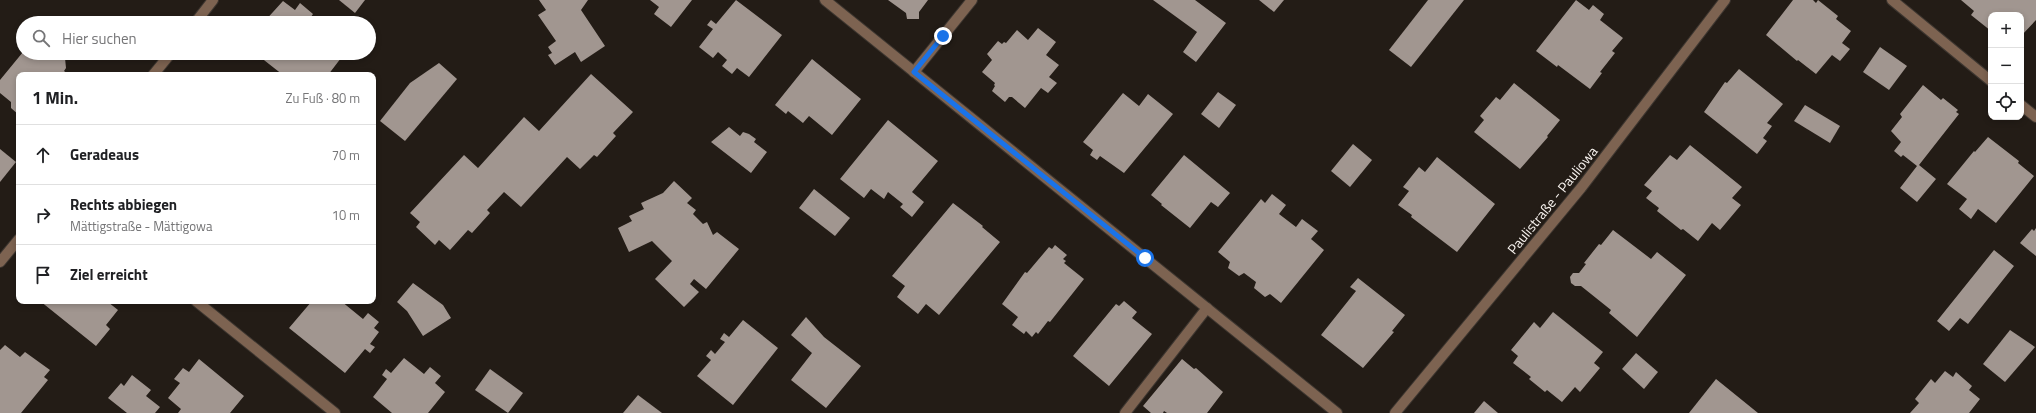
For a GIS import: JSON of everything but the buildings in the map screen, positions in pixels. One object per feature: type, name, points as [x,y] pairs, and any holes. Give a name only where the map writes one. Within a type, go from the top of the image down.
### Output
[{"type":"street","points":[[200,16],[213,0]]},
{"type":"street","points":[[825,0],[1337,413]]},
{"type":"street","points":[[914,72],[972,0]]},
{"type":"street","name":"Paulistraße - Pauliowa","points":[[1395,413],[1581,188],[1725,0]]},
{"type":"street","points":[[1892,0],[1988,79]]},
{"type":"street","points":[[155,72],[165,60]]},
{"type":"street","points":[[2024,107],[2036,117]]},
{"type":"street","points":[[0,262],[16,243]]},
{"type":"street","points":[[200,304],[335,413]]},
{"type":"street","points":[[1125,413],[1207,308]]},
{"type":"route","points":[[943,36],[914,72],[1145,258]]}]
